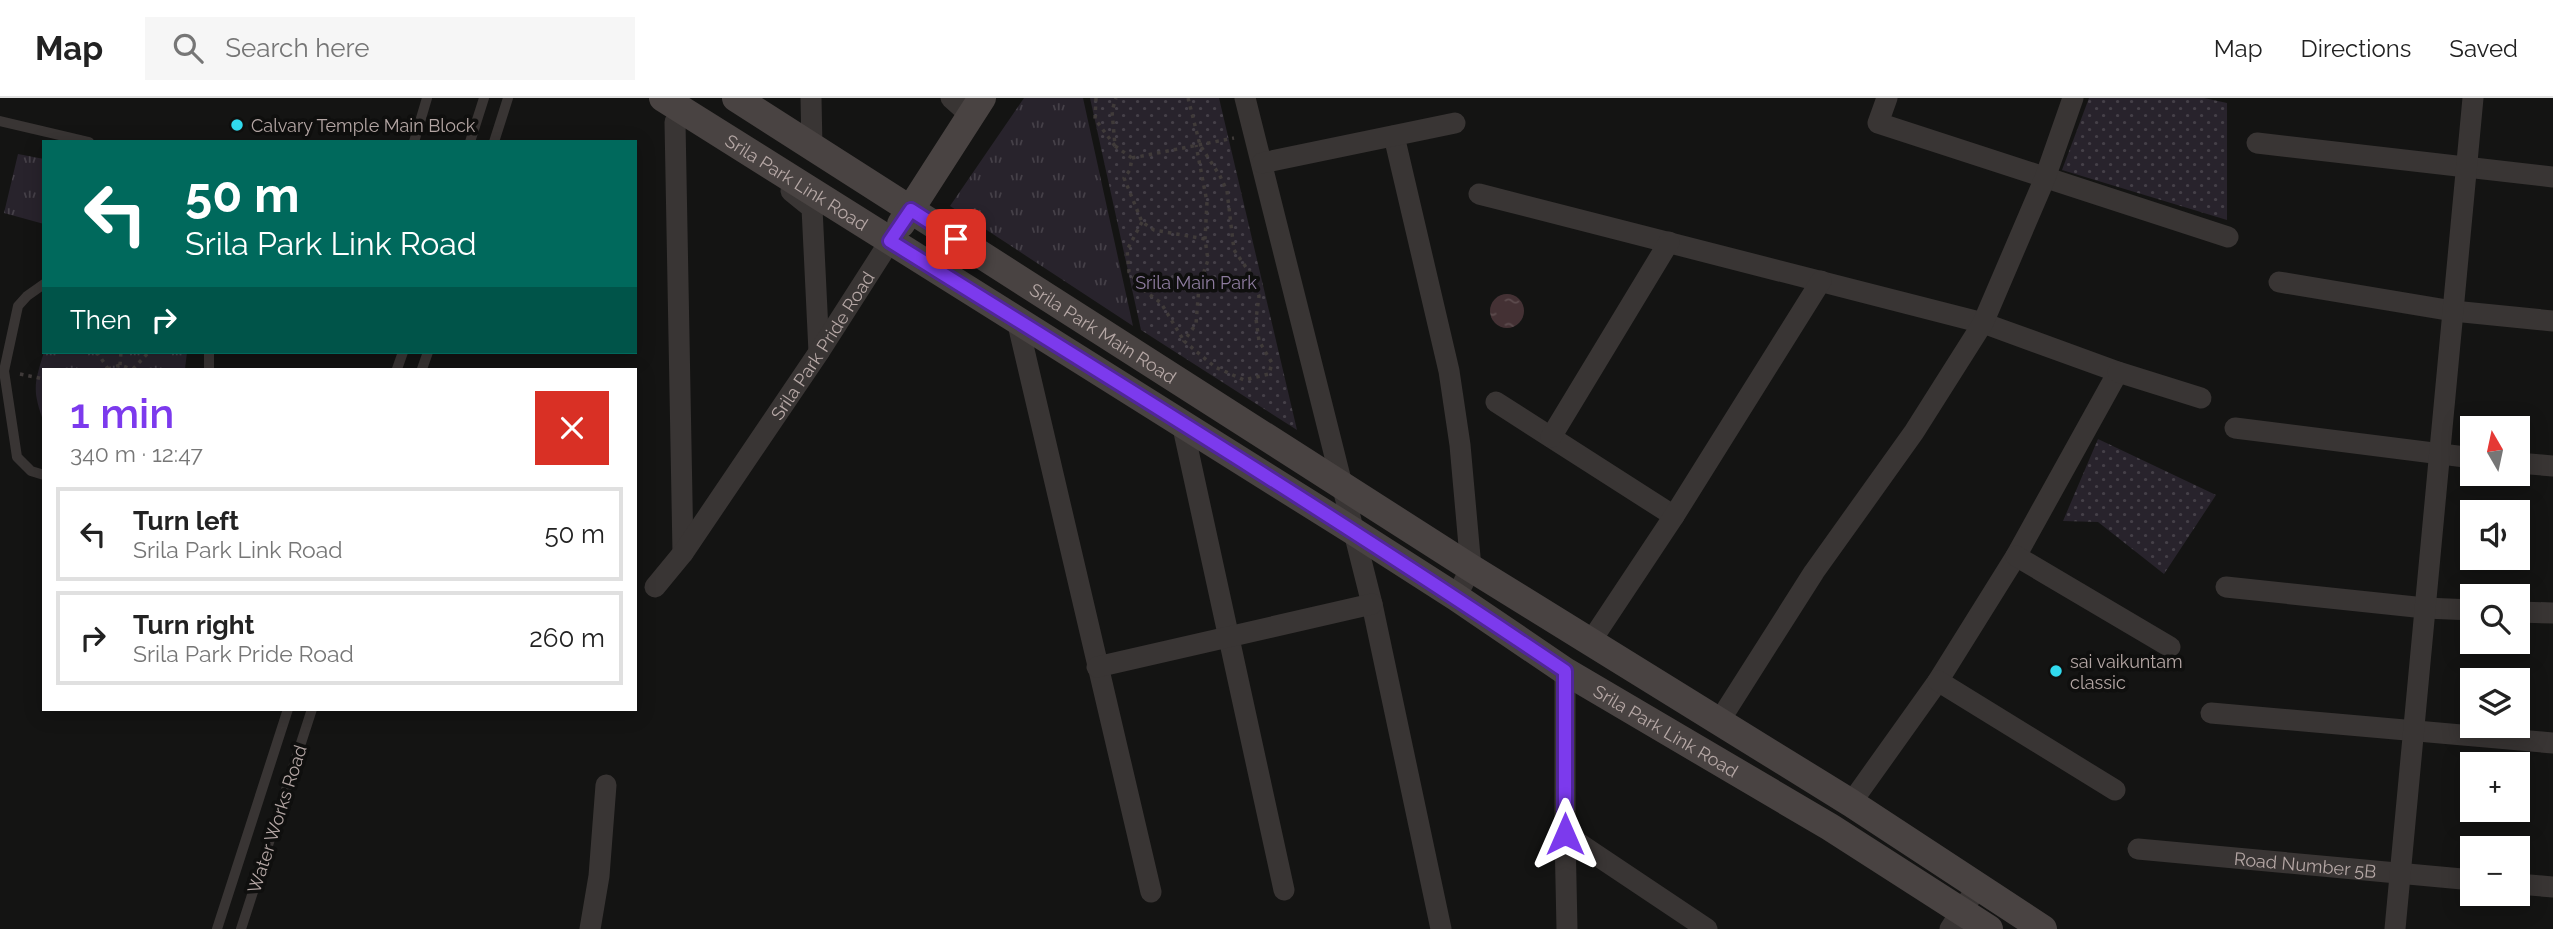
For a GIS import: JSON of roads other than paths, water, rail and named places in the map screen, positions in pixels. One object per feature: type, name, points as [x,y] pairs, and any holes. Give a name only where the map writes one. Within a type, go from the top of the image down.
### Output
[{"type":"street","name":"Srila Park Link Road","points":[[663,98],[1457,597],[1565,671],[1830,827],[1956,920],[1989,929]]},
{"type":"street","name":"Srila Park Main Road","points":[[736,98],[1471,568]]},
{"type":"street","points":[[811,98],[812,146]]},
{"type":"street","points":[[1887,98],[1878,123],[2228,237]]},
{"type":"street","points":[[1720,720],[1814,572],[1914,432],[1983,323],[2045,177],[2073,98]]},
{"type":"street","points":[[2395,929],[2473,98]]},
{"type":"street","points":[[1248,99],[1254,134],[1371,604],[1441,929]]},
{"type":"street","name":"Srila Park Pride Road","points":[[655,587],[683,553],[819,352],[911,210],[968,104]]},
{"type":"street","points":[[683,553],[675,122],[793,192],[812,208],[819,352]]},
{"type":"street","points":[[1262,163],[1455,123]]},
{"type":"street","points":[[1394,136],[1449,371],[1460,445],[1471,568],[1457,597]]},
{"type":"street","points":[[2257,143],[2553,177]]},
{"type":"street","points":[[1479,194],[1983,323],[2118,372],[2202,398]]},
{"type":"street","points":[[1551,437],[1669,242]]},
{"type":"street","points":[[1591,641],[1674,516],[1821,281]]},
{"type":"street","points":[[2279,282],[2453,311],[2553,321]]},
{"type":"street","points":[[1017,320],[1151,892]]},
{"type":"street","points":[[1851,803],[1938,681],[2016,556],[2118,372]]},
{"type":"street","points":[[1496,402],[1674,516]]},
{"type":"street","points":[[1182,424],[1284,890]]},
{"type":"street","points":[[2235,428],[2460,457]]},
{"type":"street","points":[[2530,464],[2553,466]]},
{"type":"street","points":[[2016,556],[2170,647]]},
{"type":"street","name":"Srila Park Link Road","points":[[1471,568],[1720,720],[2043,929]]},
{"type":"street","points":[[2226,587],[2460,609]]},
{"type":"street","points":[[1097,667],[1371,604]]},
{"type":"street","points":[[2530,612],[2553,613]]},
{"type":"street","points":[[1565,671],[1567,929]]},
{"type":"street","points":[[1938,681],[2115,790]]},
{"type":"street","points":[[2211,713],[2553,743]]},
{"type":"street","points":[[590,929],[599,876],[606,785]]},
{"type":"street","points":[[1565,834],[1707,929]]},
{"type":"street","name":"Road Number 5B","points":[[2138,849],[2460,879]]},
{"type":"street","points":[[2530,885],[2553,887]]},
{"type":"street","points":[[1956,920],[1978,886]]},
{"type":"lane","points":[[415,140],[427,98]]},
{"type":"lane","points":[[471,140],[484,98]]},
{"type":"lane","points":[[496,140],[508,98]]},
{"type":"lane","points":[[0,121],[81,140]]},
{"type":"lane","points":[[42,285],[18,306],[4,370],[17,457],[31,471],[42,474]]},
{"type":"lane","name":"Water Works Road","points":[[216,929],[287,711]]},
{"type":"lane","name":"Water Works Road","points":[[241,929],[311,711]]},
{"type":"water","points":[[1507,294],[1519,299],[1524,311],[1519,323],[1507,328],[1495,323],[1490,311],[1495,299]]},
{"type":"place","name":"Calvary Temple Main Block","points":[[237,125]]},
{"type":"place","name":"sai vaikuntam classic","points":[[2056,671]]},
{"type":"park label","name":"Srila Main Park","points":[[1196,282]]}]
